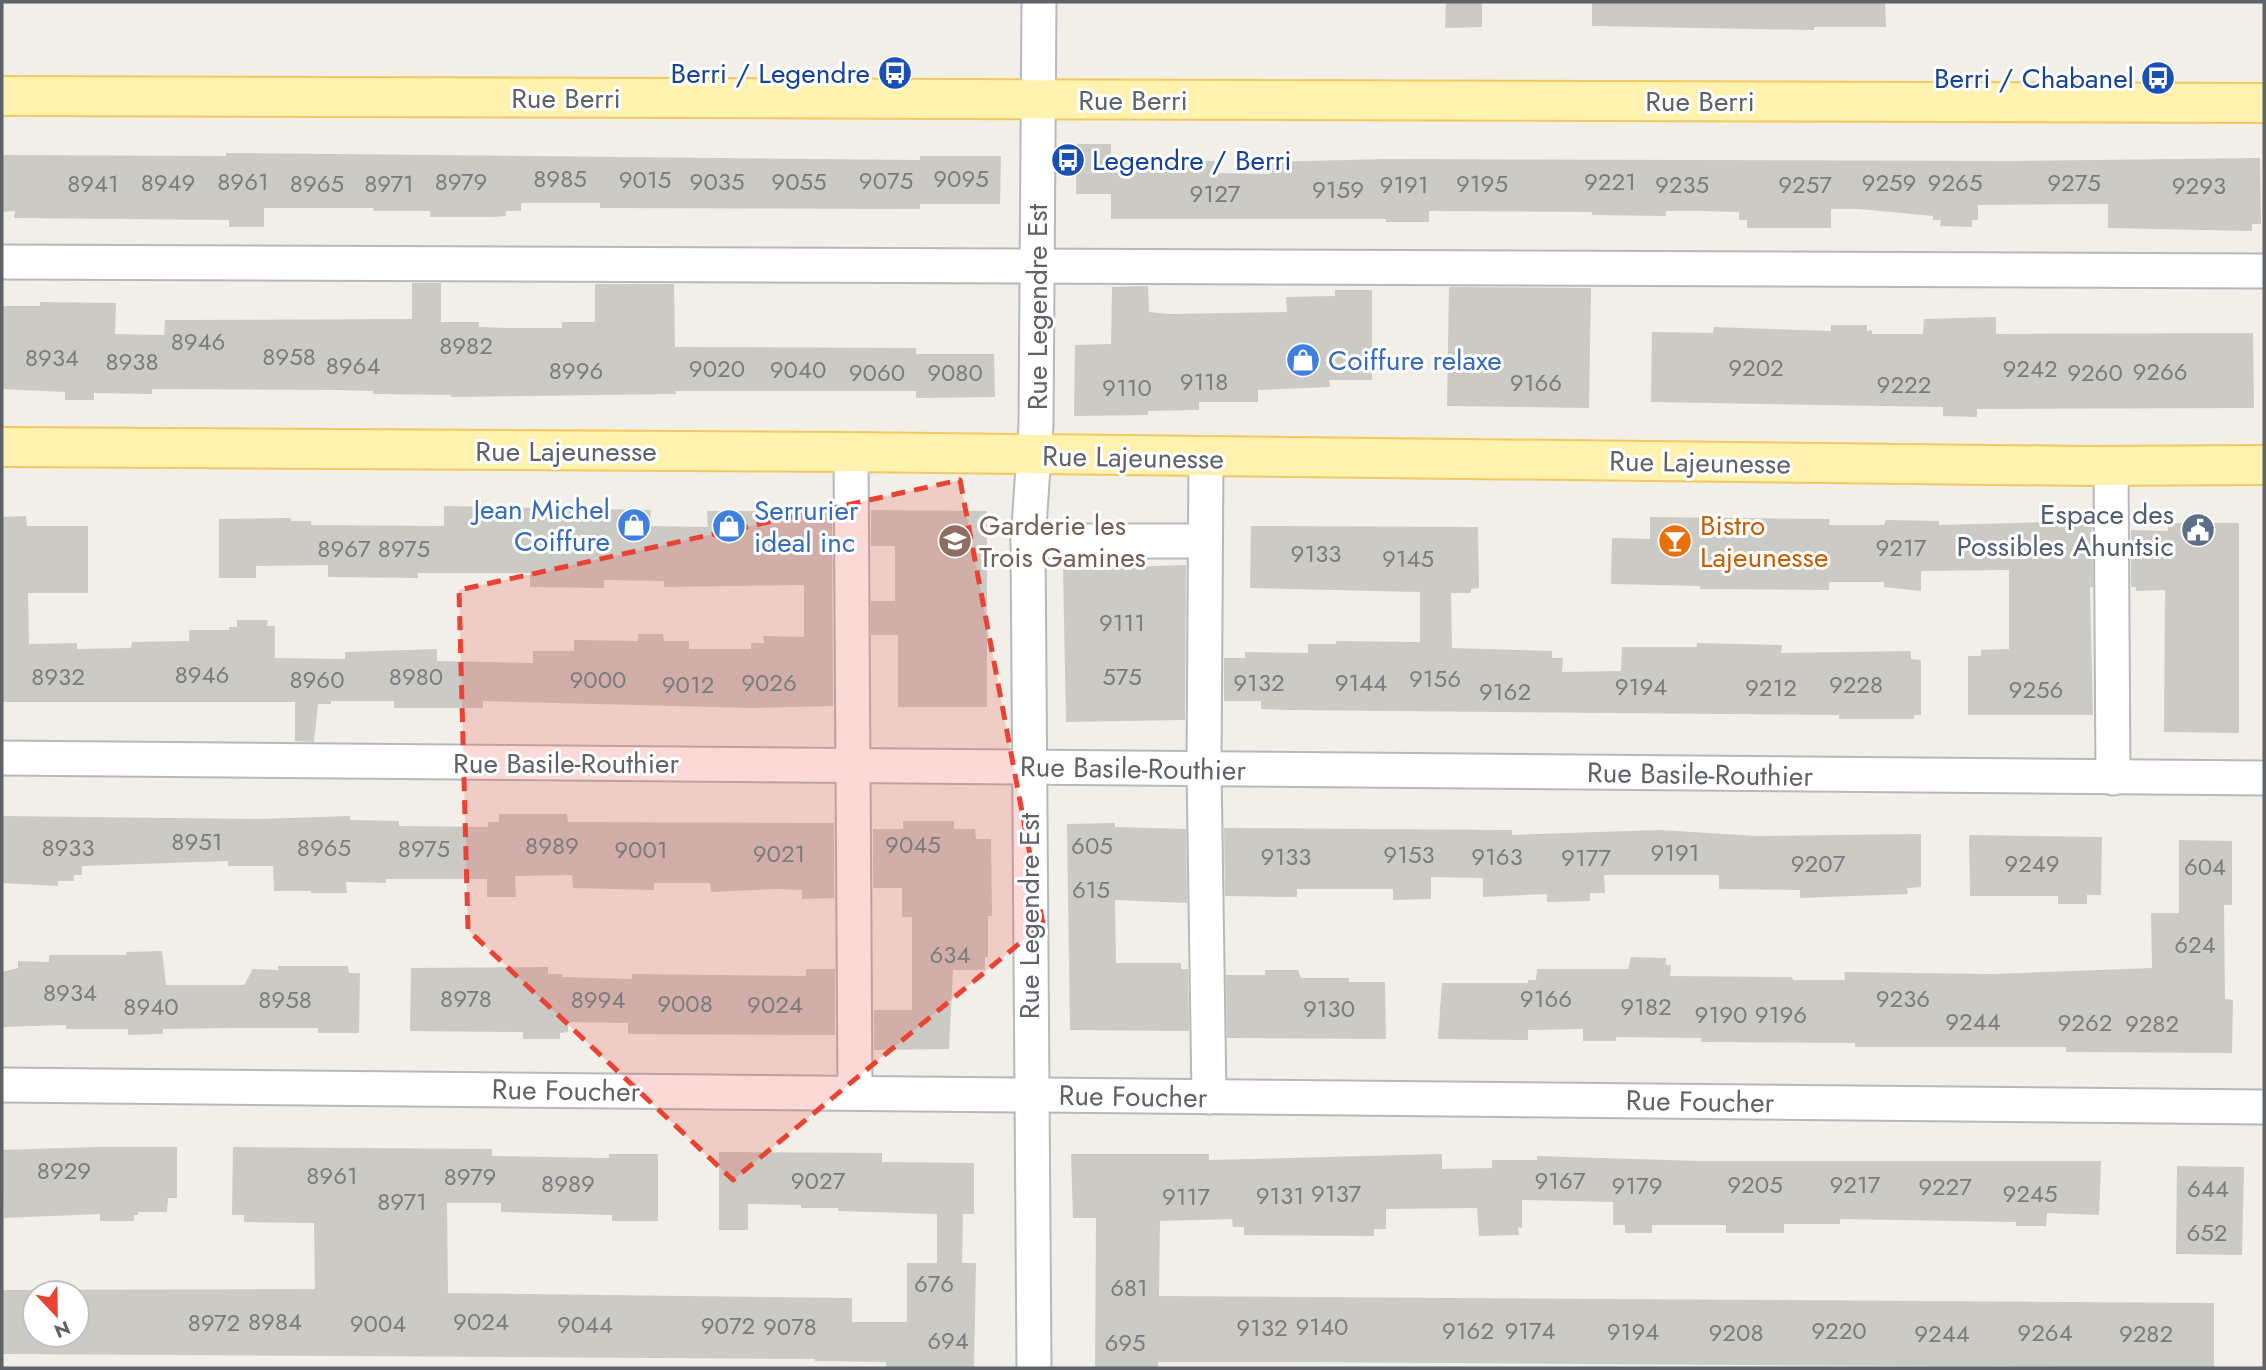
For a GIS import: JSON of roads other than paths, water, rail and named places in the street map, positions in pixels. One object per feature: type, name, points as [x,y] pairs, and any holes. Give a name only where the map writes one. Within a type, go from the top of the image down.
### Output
[{"type":"main road","name":"Rue Berri","points":[[2,96],[2264,103]]},
{"type":"main road","name":"Rue Lajeunesse","points":[[2,447],[851,452],[2110,466],[2264,465]]},
{"type":"street","name":"Rue Legendre Est","points":[[1034,1368],[1028,541],[1034,455],[1039,2]]},
{"type":"street","points":[[2,262],[2264,271]]},
{"type":"street","points":[[851,452],[855,1093]]},
{"type":"street","points":[[1206,458],[1204,769],[1209,1097]]},
{"type":"street","points":[[2110,466],[2112,778]]},
{"type":"street","points":[[1028,541],[1205,541]]},
{"type":"street","name":"Rue Basile-Routhier","points":[[2,758],[2264,778]]},
{"type":"street","name":"Rue Foucher","points":[[2,1085],[2264,1107]]},
{"type":"place","name":"Berri / Legendre","points":[[895,73]]},
{"type":"place","name":"Berri / Chabanel","points":[[2158,78]]},
{"type":"place","name":"Legendre / Berri","points":[[1068,160]]},
{"type":"place","name":"Coiffure relaxe","points":[[1303,360]]},
{"type":"place","name":"Jean Michel Coiffure","points":[[634,525]]},
{"type":"place","name":"Serrurier ideal inc","points":[[729,526]]},
{"type":"place","name":"Espace des Possibles Ahuntsic","points":[[2198,530]]},
{"type":"place","name":"Garderie les Trois Gamines","points":[[955,541]]},
{"type":"place","name":"Bistro Lajeunesse","points":[[1675,541]]}]
